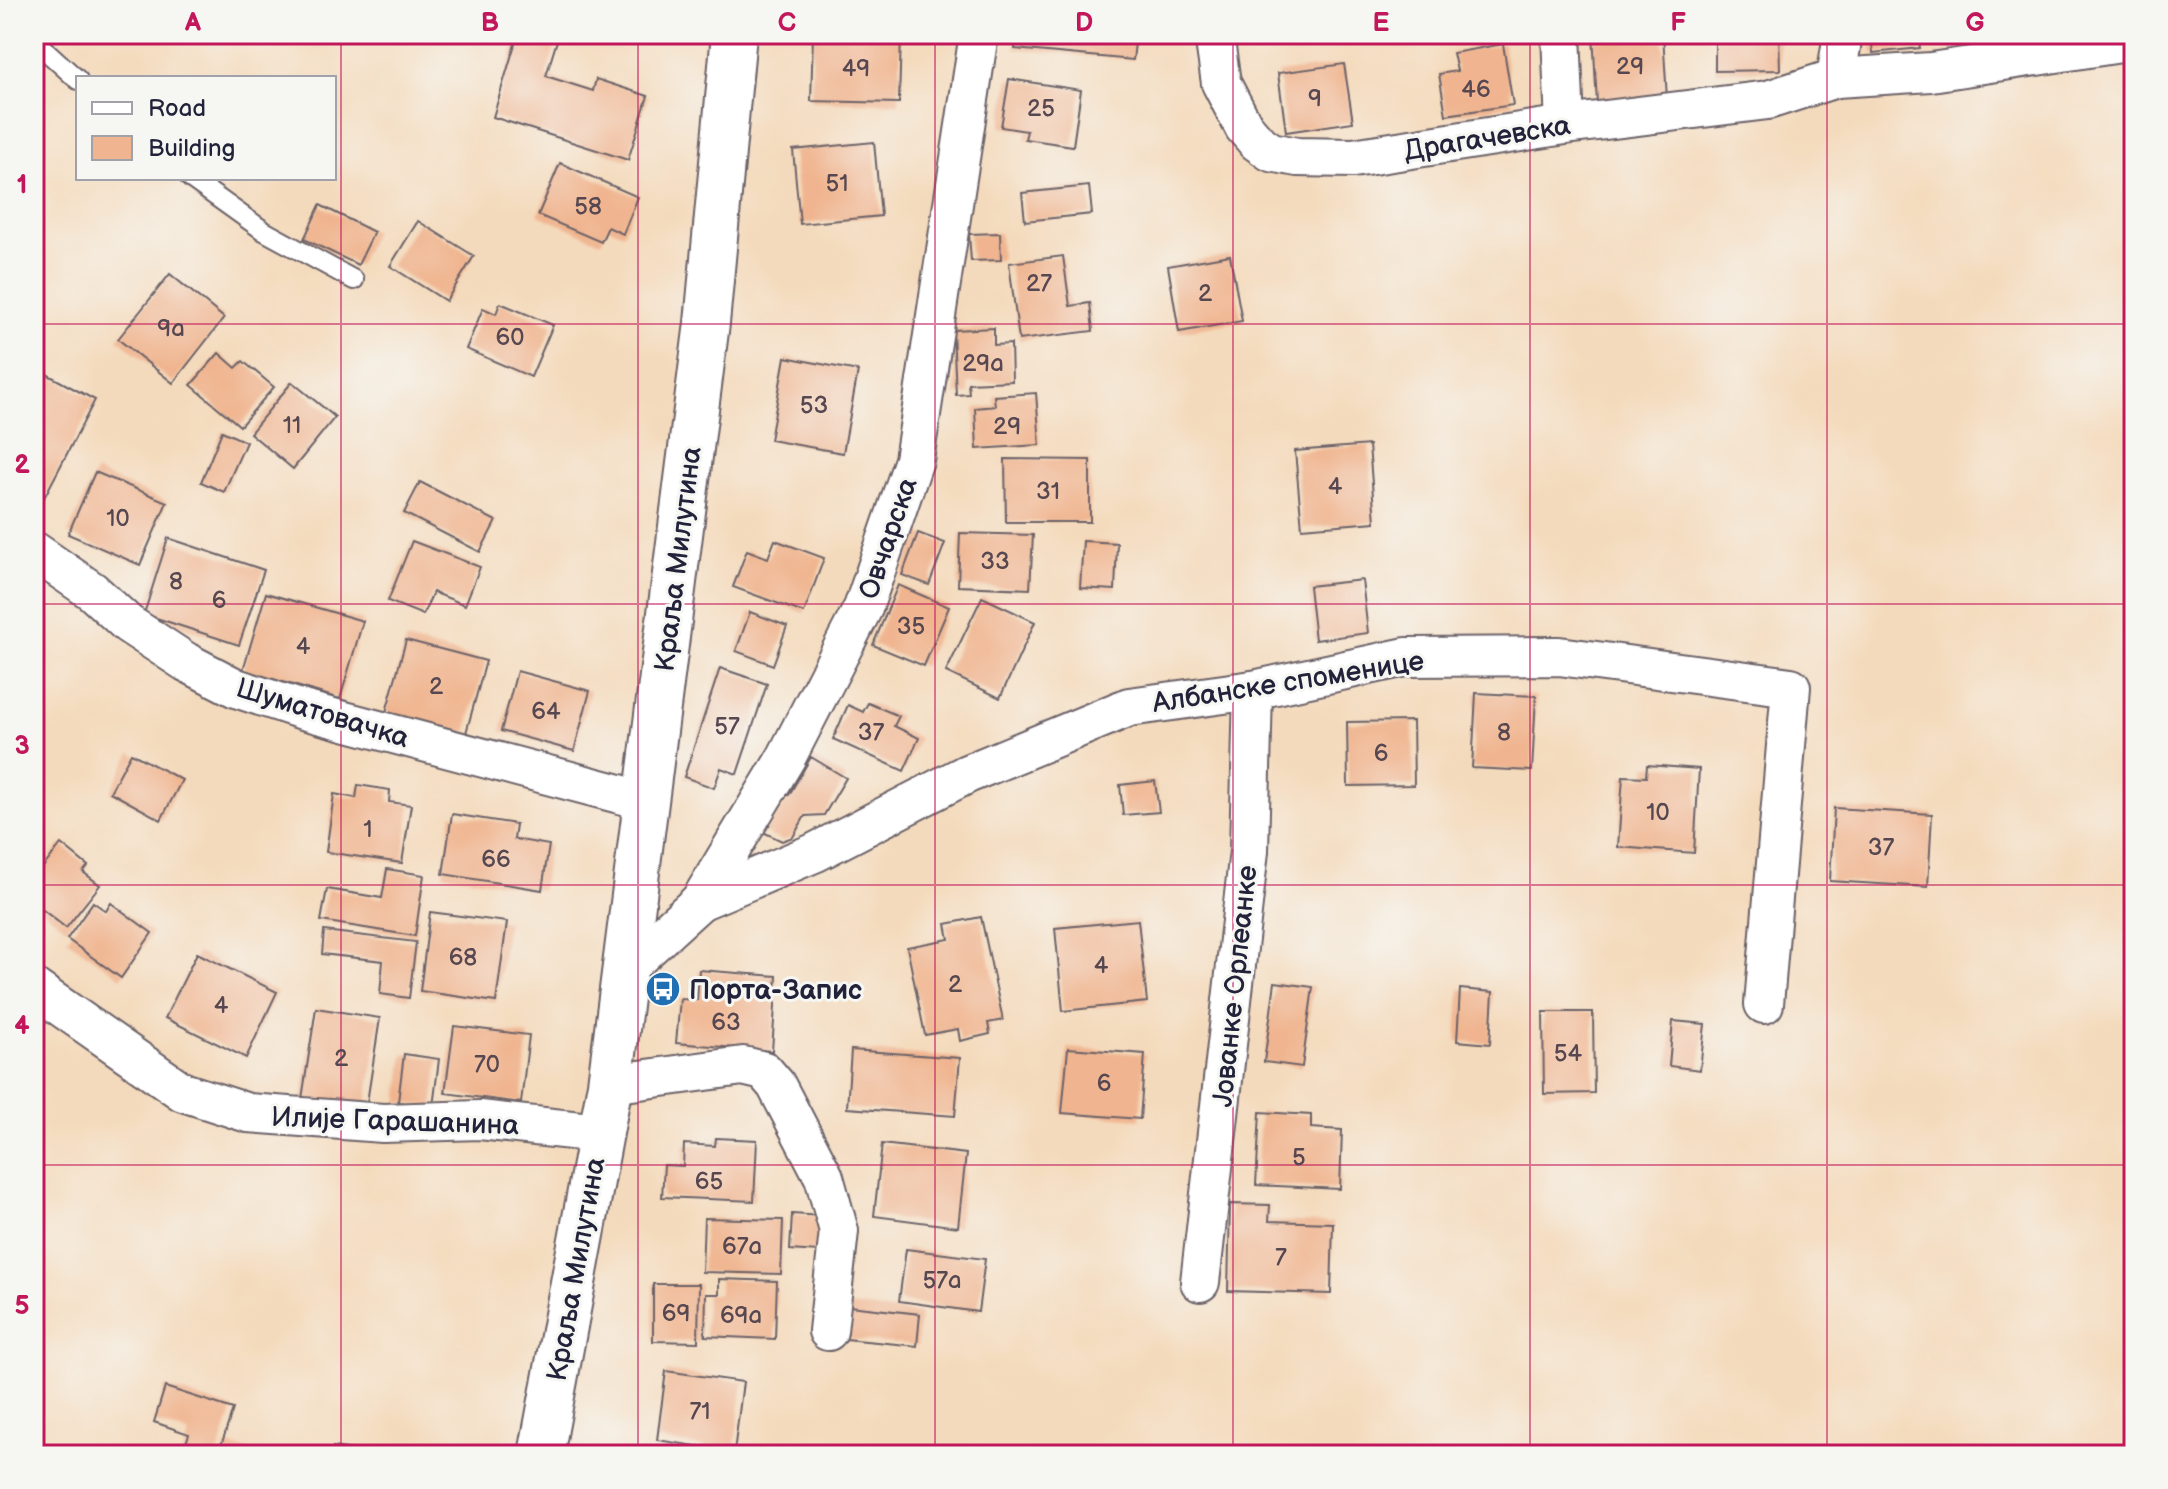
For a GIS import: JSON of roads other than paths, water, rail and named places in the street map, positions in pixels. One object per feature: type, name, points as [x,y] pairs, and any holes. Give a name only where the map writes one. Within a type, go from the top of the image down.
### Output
[{"type":"street","name":"Краља Милутина","points":[[541,1455],[610,1084],[707,323],[734,34]]},
{"type":"street","name":"Овчарска","points":[[623,971],[700,901],[786,758],[863,608],[914,460],[979,34]]},
{"type":"street","name":"Драгачевска","points":[[1214,34],[1221,83],[1244,127],[1271,152],[1353,158],[1565,125],[1768,100],[1836,78],[1931,72],[2134,41]]},
{"type":"street","points":[[1561,34],[1565,125]]},
{"type":"street","points":[[1836,78],[1843,34]]},
{"type":"street","name":"Шуматовачка","points":[[34,551],[92,591],[128,624],[186,662],[236,688],[303,710],[646,801]]},
{"type":"street","name":"Албанске споменице","points":[[700,901],[814,853],[967,774],[1129,707],[1253,690],[1406,657],[1544,656],[1791,687],[1764,1004]]},
{"type":"street","name":"Јованке Орлеанке","points":[[1200,1282],[1249,851],[1253,690]]},
{"type":"street","name":"Илије Гарашанина","points":[[34,988],[183,1092],[248,1113],[383,1123],[480,1120],[599,1133]]},
{"type":"street","points":[[610,1084],[743,1066],[764,1071],[776,1085],[824,1177],[839,1231],[828,1331]]},
{"type":"lane","points":[[34,40],[76,78]]},
{"type":"lane","points":[[193,180],[264,231],[354,280]]},
{"type":"place","name":"Порта-Запис","points":[[663,989]]}]
